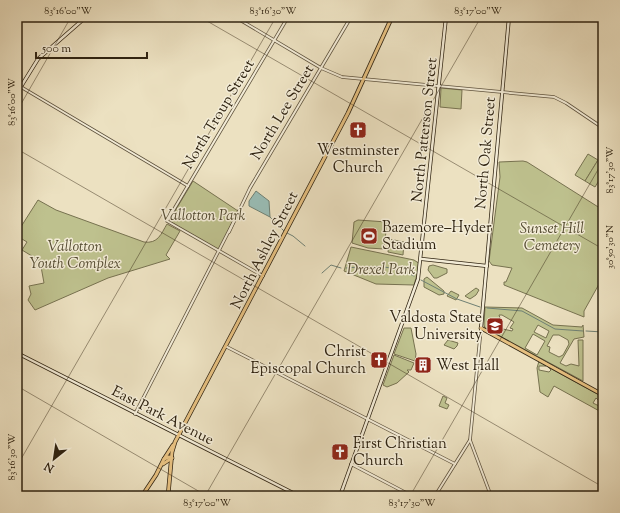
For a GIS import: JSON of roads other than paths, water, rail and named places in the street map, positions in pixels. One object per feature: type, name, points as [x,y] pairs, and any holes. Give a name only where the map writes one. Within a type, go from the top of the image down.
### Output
[{"type":"main road","points":[[17,93],[38,59],[86,17]]},
{"type":"main road","name":"North Ashley Street","points":[[168,496],[175,442],[227,347],[365,79],[392,17]]},
{"type":"main road","name":"North Patterson Street","points":[[340,496],[417,283],[422,259],[446,17]]},
{"type":"main road","name":"North Oak Street","points":[[481,328],[501,92],[509,17]]},
{"type":"main road","points":[[422,259],[487,266]]},
{"type":"main road","points":[[481,328],[603,395]]},
{"type":"main road","name":"East Park Avenue","points":[[17,353],[299,496]]},
{"type":"main road","points":[[142,496],[163,464],[164,459],[175,442]]},
{"type":"main road","points":[[164,459],[169,457],[172,458]]},
{"type":"main road","points":[[163,464],[172,458]]},
{"type":"street","points":[[235,17],[321,68],[342,76],[554,97],[566,103],[603,128]]},
{"type":"street","name":"North Troup Street","points":[[220,252],[167,221],[288,17]]},
{"type":"street","name":"North Lee Street","points":[[135,414],[220,252],[250,188],[351,17]]},
{"type":"street","points":[[21,87],[188,186]]},
{"type":"street","points":[[599,125],[603,118]]},
{"type":"street","points":[[220,252],[263,276]]},
{"type":"street","name":"North Oak Street","points":[[435,496],[470,440],[481,328]]},
{"type":"street","points":[[227,347],[455,464]]},
{"type":"street","points":[[470,440],[491,496]]},
{"type":"street","points":[[351,464],[412,496]]},
{"type":"water","points":[[256,191],[269,201],[270,217],[249,206],[249,201]]},
{"type":"waterway","points":[[270,217],[284,231]]},
{"type":"waterway","points":[[287,233],[305,246]]},
{"type":"waterway","points":[[322,273],[331,265],[341,268]]},
{"type":"waterway","points":[[346,268],[373,266],[397,269],[414,276]]},
{"type":"waterway","points":[[421,280],[457,299],[480,307]]},
{"type":"waterway","points":[[487,308],[522,311],[555,329],[583,331]]},
{"type":"waterway","points":[[586,331],[603,332]]},
{"type":"place","name":"Westminster Church","points":[[358,130]]},
{"type":"place","name":"Bazemore–Hyder Stadium","points":[[369,236]]},
{"type":"place","name":"Valdosta State University","points":[[495,326]]},
{"type":"place","name":"Christ Episcopal Church","points":[[379,360]]},
{"type":"place","name":"West Hall","points":[[423,365]]},
{"type":"place","name":"First Christian Church","points":[[340,452]]},
{"type":"park label","name":"Vallotton Park","points":[[203,215]]},
{"type":"park label","name":"Sunset Hill Cemetery","points":[[552,236]]},
{"type":"park label","name":"Vallotton Youth Complex","points":[[75,254]]},
{"type":"park label","name":"Drexel Park","points":[[381,269]]}]
